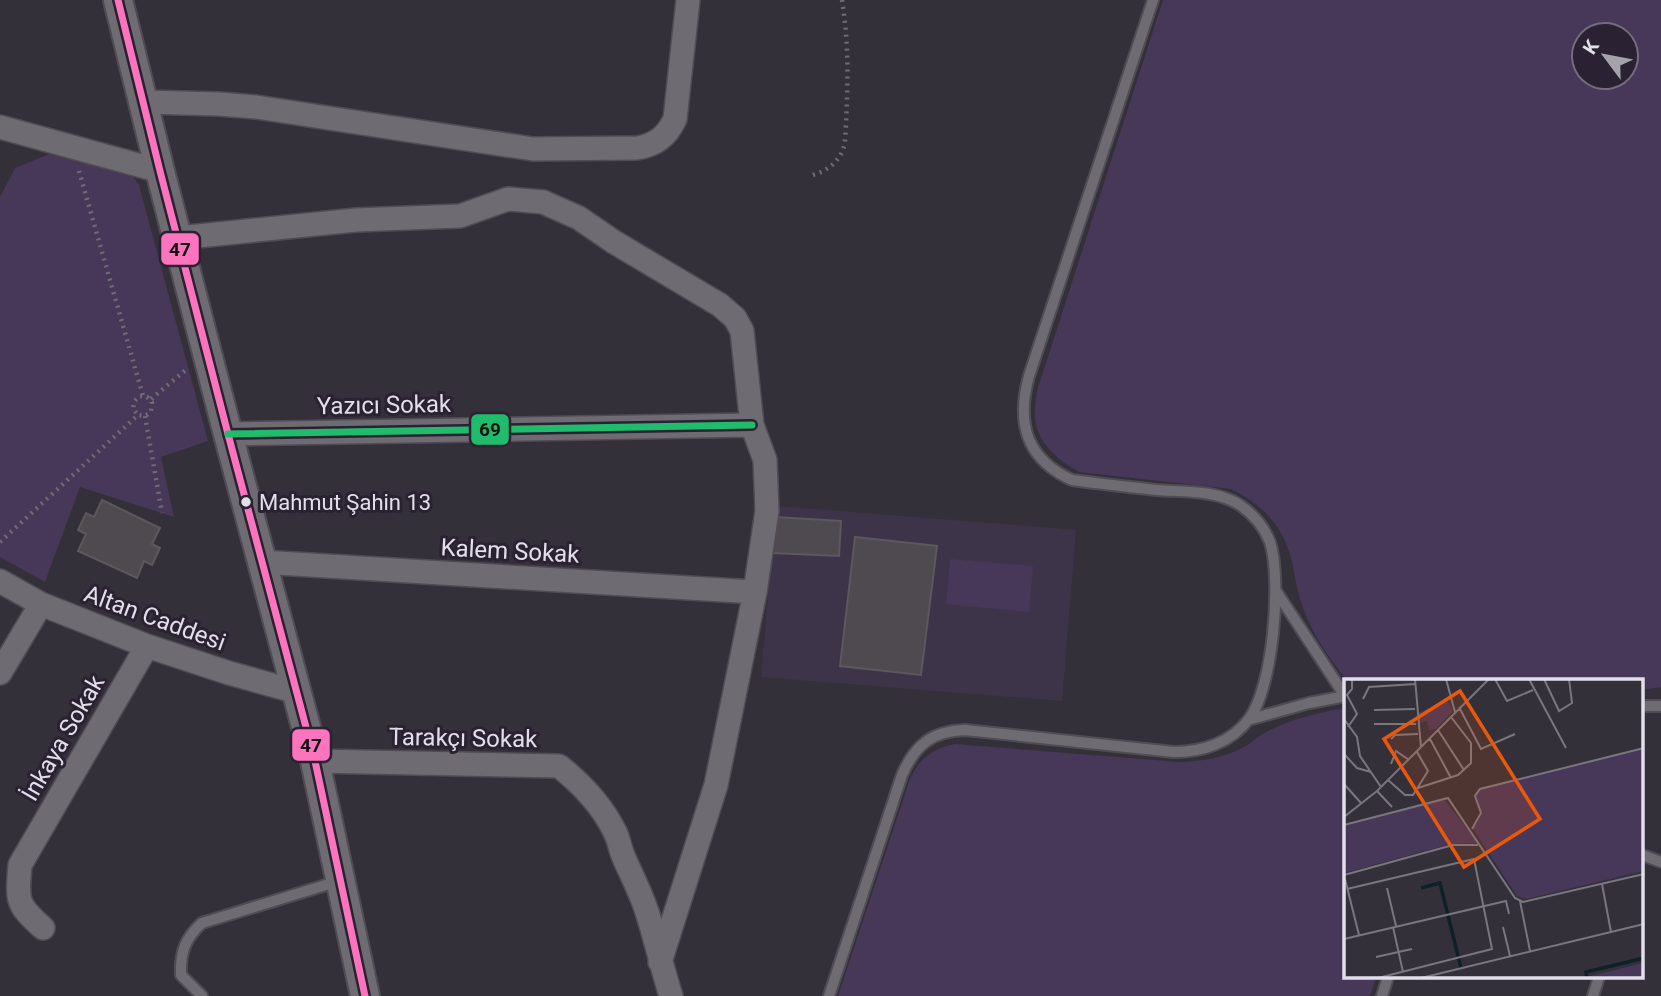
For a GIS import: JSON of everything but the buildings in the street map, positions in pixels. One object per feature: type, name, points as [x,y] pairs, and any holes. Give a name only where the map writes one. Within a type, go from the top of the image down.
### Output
[{"type":"street","points":[[118,0],[261,562],[315,761],[365,996]]},
{"type":"street","points":[[143,102],[256,107],[533,149],[646,147],[662,138],[674,119],[688,0]]},
{"type":"street","points":[[0,127],[160,171]]},
{"type":"street","points":[[178,238],[356,220],[460,216],[508,200],[543,202],[579,218],[720,305],[735,318],[742,331],[752,425],[765,460],[767,511],[755,592],[716,785],[660,962]]},
{"type":"street","name":"Yazıcı Sokak","points":[[228,433],[752,425]]},
{"type":"street","name":"Kalem Sokak","points":[[261,562],[755,592]]},
{"type":"street","name":"Altan Caddesi","points":[[0,581],[41,604],[147,646],[297,692]]},
{"type":"street","points":[[0,673],[41,604]]},
{"type":"street","name":"İnkaya Sokak","points":[[43,928],[24,912],[18,893],[20,865],[147,646]]},
{"type":"street","name":"Tarakçı Sokak","points":[[315,761],[559,766],[593,797],[616,835],[647,910],[671,996]]},
{"type":"lane","points":[[829,996],[902,775],[908,761],[927,740],[952,731],[965,730],[1188,752],[1202,750],[1227,739],[1248,720],[1258,702],[1268,666],[1275,589],[1269,539],[1254,517],[1243,507],[1220,496],[1072,480],[1053,470],[1038,455],[1027,436],[1024,423],[1024,393],[1029,376],[1153,0]]},
{"type":"lane","points":[[1275,589],[1344,694]]},
{"type":"lane","points":[[1248,720],[1344,696]]},
{"type":"lane","points":[[1644,856],[1661,862]]},
{"type":"lane","points":[[202,996],[181,975],[180,962],[187,940],[202,923],[341,881]]},
{"type":"lane","points":[[1382,996],[1388,978]]},
{"type":"lane","points":[[1593,996],[1599,978]]},
{"type":"path","points":[[813,175],[830,168],[836,162],[846,137],[849,63],[842,0]]},
{"type":"path","points":[[72,147],[143,396]]},
{"type":"path","points":[[151,399],[207,353]]},
{"type":"path","points":[[143,396],[151,399],[153,409],[145,416],[138,415],[133,409],[134,402],[143,396]]},
{"type":"path","points":[[0,542],[138,415]]},
{"type":"path","points":[[145,416],[162,513]]},
{"type":"shaded area","points":[[1163,0],[1661,0],[1661,687],[1644,690],[1644,679],[1346,679],[1312,628],[1301,603],[1285,540],[1272,520],[1254,503],[1231,489],[1079,472],[1050,450],[1037,427],[1037,391]]},
{"type":"shaded area","points":[[49,154],[132,175],[139,185],[208,441],[161,457],[174,517],[80,487],[45,582],[0,557],[0,197],[15,168]]},
{"type":"shaded area","points":[[776,506],[1076,530],[1062,701],[761,677]]},
{"type":"shaded area","points":[[950,559],[1033,566],[1029,612],[946,604]]},
{"type":"shaded area","points":[[1344,708],[1344,978],[1376,978],[1370,996],[838,996],[910,779],[922,760],[933,752],[955,744],[1180,762],[1197,761],[1236,751],[1268,731],[1317,714]]},
{"type":"transit line","name":"47","points":[[118,0],[228,434],[315,761],[365,996]]},
{"type":"transit line","name":"69","points":[[228,434],[752,425]]},
{"type":"place","name":"Mahmut Şahin 13","points":[[246,502]]}]
